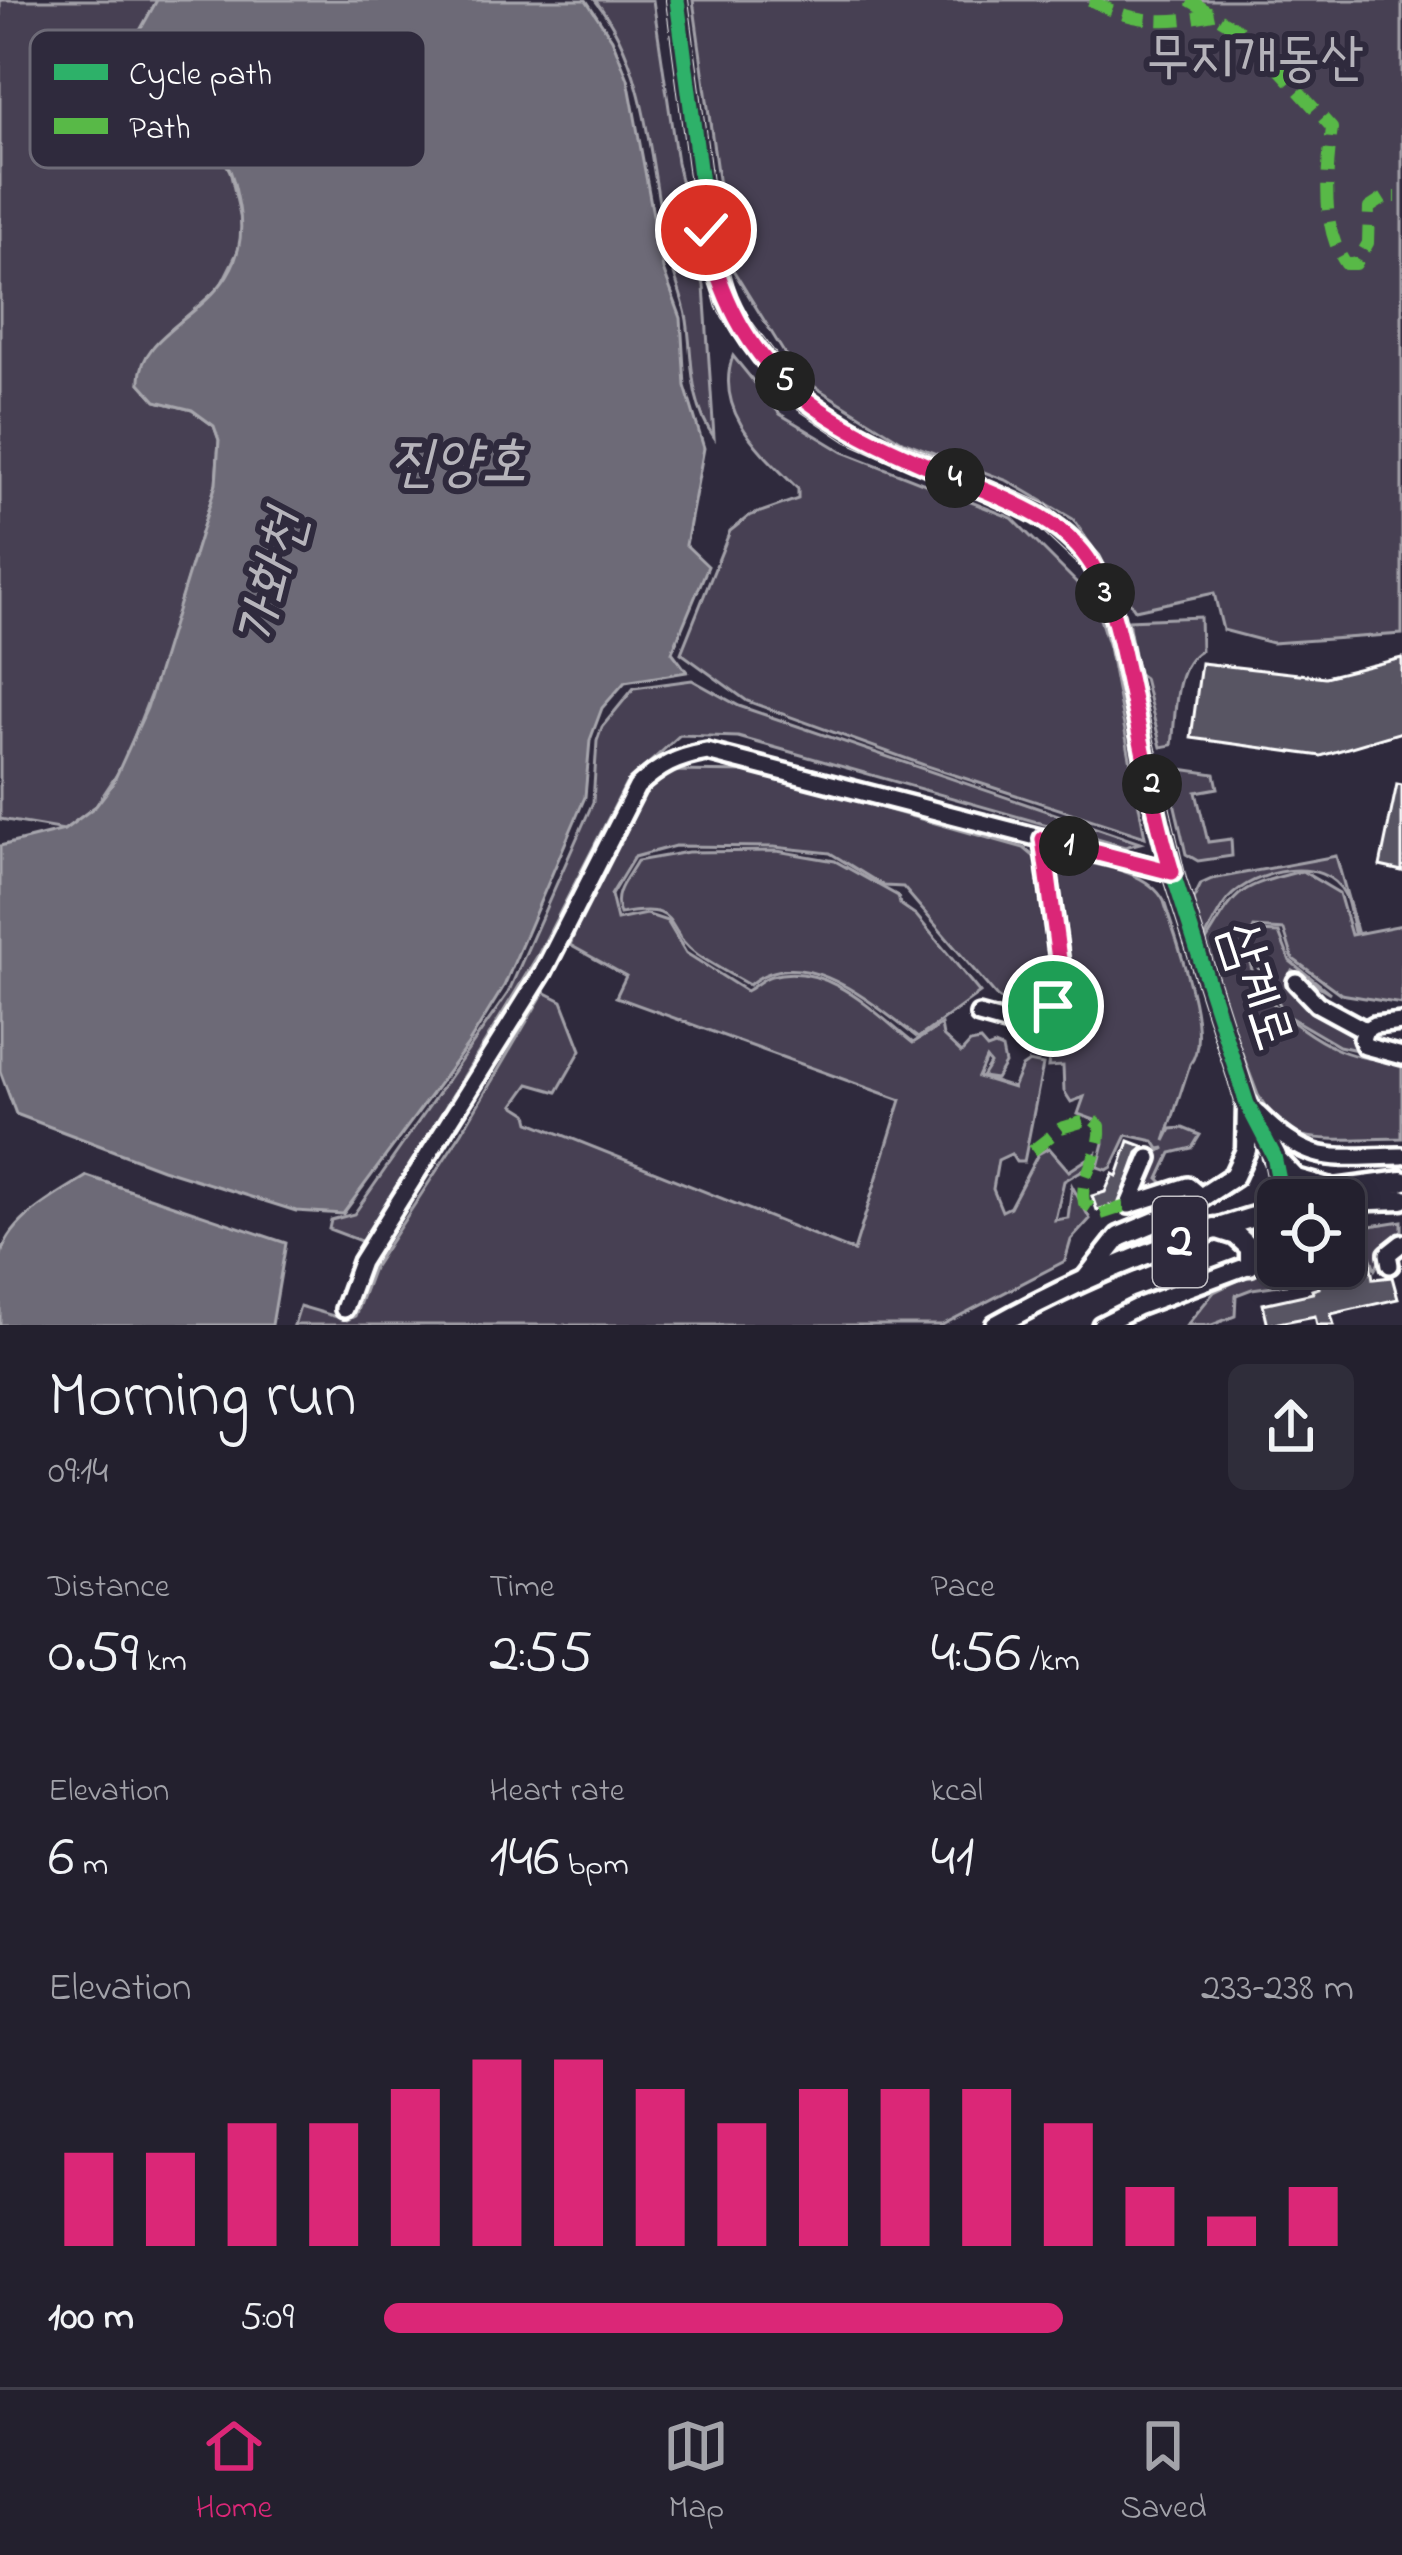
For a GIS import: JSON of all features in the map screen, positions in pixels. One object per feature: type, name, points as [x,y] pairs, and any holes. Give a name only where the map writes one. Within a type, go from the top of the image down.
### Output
[{"type":"main road","points":[[1084,1282],[1119,1237],[1160,1222],[1234,1176],[1246,1150],[1247,1104]]},
{"type":"main road","name":"2","points":[[1274,1156],[1296,1179]]},
{"type":"main road","points":[[1365,1190],[1402,1181]]},
{"type":"main road","points":[[1365,1197],[1402,1198]]},
{"type":"main road","name":"2","points":[[996,1325],[1084,1282],[1214,1228],[1257,1216]]},
{"type":"main road","name":"2","points":[[1214,1228],[1236,1234],[1250,1248],[1250,1265]]},
{"type":"street","name":"삼계로","points":[[677,0],[706,230],[727,303],[777,374],[807,402],[852,432],[1040,514],[1091,562],[1114,612],[1172,872],[1247,1104],[1280,1179]]},
{"type":"street","points":[[344,1309],[361,1262],[543,972],[637,787],[657,768],[682,756],[707,752],[1172,872]]},
{"type":"street","points":[[979,1015],[1019,1026],[1053,1006],[1062,982],[1043,839]]},
{"type":"street","points":[[1296,982],[1318,1004],[1365,1030],[1402,1022]]},
{"type":"street","points":[[1365,1030],[1365,1046],[1402,1056]]},
{"type":"street","points":[[1247,1104],[1281,1137],[1314,1156],[1402,1156]]},
{"type":"street","points":[[1296,1179],[1314,1156]]},
{"type":"street","points":[[1149,1158],[1130,1204],[1188,1186],[1201,1197]]},
{"type":"street","points":[[1390,1265],[1388,1254],[1402,1243]]},
{"type":"street","points":[[1101,1325],[1257,1261]]},
{"type":"green space","points":[[0,0],[157,0],[141,30],[30,30],[30,168],[228,168],[242,224],[241,245],[220,287],[170,331],[140,383],[156,401],[192,410],[214,426],[219,440],[216,484],[158,675],[123,765],[96,806],[64,830],[0,819]]},
{"type":"green space","points":[[595,0],[653,0],[677,162],[704,286],[714,437],[696,395],[687,320],[667,248],[637,87],[613,27]]},
{"type":"green space","name":"무지개동산","points":[[693,0],[1402,0],[1402,634],[1272,643],[1223,630],[1214,593],[1135,610],[1073,519],[1008,481],[902,441],[799,377],[730,265]]},
{"type":"green space","points":[[733,356],[780,414],[843,452],[1012,518],[1094,600],[1109,647],[1145,837],[747,701],[681,653],[730,531],[749,516],[798,499],[798,489],[756,446],[735,413],[729,376]]},
{"type":"green space","points":[[1200,617],[1201,650],[1181,679],[1172,745],[1161,747],[1144,678],[1137,673],[1128,620]]},
{"type":"green space","points":[[692,680],[739,706],[1140,843],[1125,847],[738,737],[680,735],[626,784],[538,955],[363,1242],[329,1229],[331,1220],[354,1214],[508,993],[593,802],[602,727],[634,688]]},
{"type":"green space","points":[[1174,768],[1215,774],[1218,788],[1196,792],[1208,842],[1231,839],[1232,856],[1198,861],[1186,854],[1168,776]]},
{"type":"green space","points":[[670,771],[754,772],[1024,848],[1043,864],[1053,978],[1047,997],[1021,1014],[997,997],[903,887],[884,886],[830,853],[675,846],[634,857],[611,895],[617,920],[646,914],[667,921],[686,953],[746,991],[771,976],[811,976],[848,992],[913,1043],[941,1025],[943,1036],[961,1053],[970,1043],[980,1041],[987,1049],[1002,1049],[1005,1064],[996,1079],[982,1077],[990,1064],[986,1059],[978,1077],[1013,1088],[1022,1067],[1029,1062],[1043,1065],[1024,1162],[1016,1162],[1011,1154],[998,1160],[993,1189],[1002,1211],[1010,1207],[1038,1154],[1049,1148],[1069,1171],[1095,1154],[1091,1165],[1064,1181],[1055,1220],[1068,1218],[1072,1186],[1090,1219],[1071,1240],[1065,1261],[942,1325],[294,1325],[300,1306],[347,1320],[355,1316],[373,1268],[462,1132],[544,992],[562,1001],[581,1050],[557,1092],[529,1084],[514,1105],[528,1114],[530,1122],[854,1251],[901,1100],[616,997],[626,976],[570,945],[621,826],[651,786]]},
{"type":"green space","points":[[777,851],[835,861],[898,896],[900,904],[916,915],[980,993],[918,1038],[838,982],[792,969],[770,973],[749,985],[698,955],[663,915],[620,914],[619,893],[637,861],[688,852]]},
{"type":"green space","points":[[1336,856],[1357,931],[1345,895],[1335,882],[1305,870],[1288,871],[1239,889],[1224,904],[1204,940],[1193,900],[1201,884]]},
{"type":"green space","points":[[1060,857],[1132,875],[1164,901],[1190,985],[1197,1031],[1196,1050],[1165,1141],[1171,1129],[1200,1135],[1192,1148],[1171,1153],[1159,1179],[1169,1189],[1141,1196],[1157,1153],[1165,1148],[1159,1149],[1154,1141],[1127,1135],[1112,1167],[1098,1167],[1103,1123],[1078,1114],[1084,1097],[1071,1102],[1064,1091],[1063,1066],[1048,1067],[1052,1041],[1043,1028],[1060,989],[1063,968],[1054,861]]},
{"type":"green space","points":[[1302,871],[1339,893],[1351,935],[1402,925],[1402,1004],[1341,994],[1293,959],[1284,930],[1254,928],[1251,966],[1271,1000],[1303,1029],[1344,1052],[1402,1064],[1402,1138],[1313,1138],[1279,1124],[1258,1095],[1202,948],[1240,894]]},
{"type":"green space","points":[[1258,932],[1279,933],[1290,961],[1330,993],[1292,970],[1288,979],[1297,993],[1355,1031],[1357,1050],[1339,1046],[1286,1015],[1250,954]]},
{"type":"green space","points":[[1402,1221],[1402,1235],[1390,1244],[1375,1269],[1365,1251],[1365,1227]]},
{"type":"green space","points":[[1257,1271],[1257,1287],[1266,1287],[1236,1295],[1235,1316],[1212,1325],[1187,1325],[1214,1292]]},
{"type":"water","name":"진양호","points":[[157,0],[586,0],[612,39],[628,79],[663,269],[681,318],[685,386],[704,448],[686,545],[708,566],[672,652],[687,672],[625,682],[602,708],[590,740],[585,797],[504,986],[467,1046],[343,1214],[296,1211],[162,1169],[16,1114],[0,1071],[0,846],[64,830],[96,806],[112,785],[147,708],[216,484],[219,440],[214,426],[192,410],[156,401],[140,383],[144,361],[157,343],[215,291],[231,269],[240,242],[239,207],[229,168],[426,168],[426,30],[141,30]]},
{"type":"water","points":[[87,1176],[286,1243],[272,1325],[0,1325],[0,1259],[5,1245],[23,1220]]},
{"type":"building","points":[[1402,658],[1402,732],[1321,756],[1191,738],[1201,663],[1325,677]]},
{"type":"building","points":[[1397,784],[1402,785],[1402,871],[1380,866]]},
{"type":"building","points":[[1129,1141],[1145,1147],[1138,1153],[1118,1208],[1097,1210],[1092,1196],[1105,1192],[1113,1174],[1117,1176]]},
{"type":"building","points":[[1370,1262],[1373,1279],[1392,1277],[1398,1299],[1331,1314],[1334,1325],[1317,1325],[1315,1316],[1268,1325],[1263,1304],[1319,1288],[1365,1287],[1365,1263]]},
{"type":"marked path","points":[[1090,0],[1150,20],[1214,14]]},
{"type":"marked path","points":[[1189,0],[1249,36],[1332,128],[1329,216],[1346,264],[1356,264],[1368,243],[1369,208],[1386,197],[1396,197]]},
{"type":"marked path","points":[[1032,1151],[1061,1128],[1092,1119],[1100,1126],[1100,1136],[1084,1183],[1084,1203],[1101,1214],[1129,1205]]},
{"type":"cycle path","points":[[677,0],[707,229],[727,303],[743,329],[777,374],[807,402],[852,432],[1040,514],[1091,562],[1113,612],[1175,880],[1247,1104],[1274,1156],[1279,1179]]},
{"type":"route","points":[[706,230],[727,303],[777,374],[807,402],[852,432],[1040,514],[1091,562],[1114,612],[1172,872],[1043,839],[1062,982],[1053,1006]]},
{"type":"water label","name":"가화천","points":[[275,580]]}]
